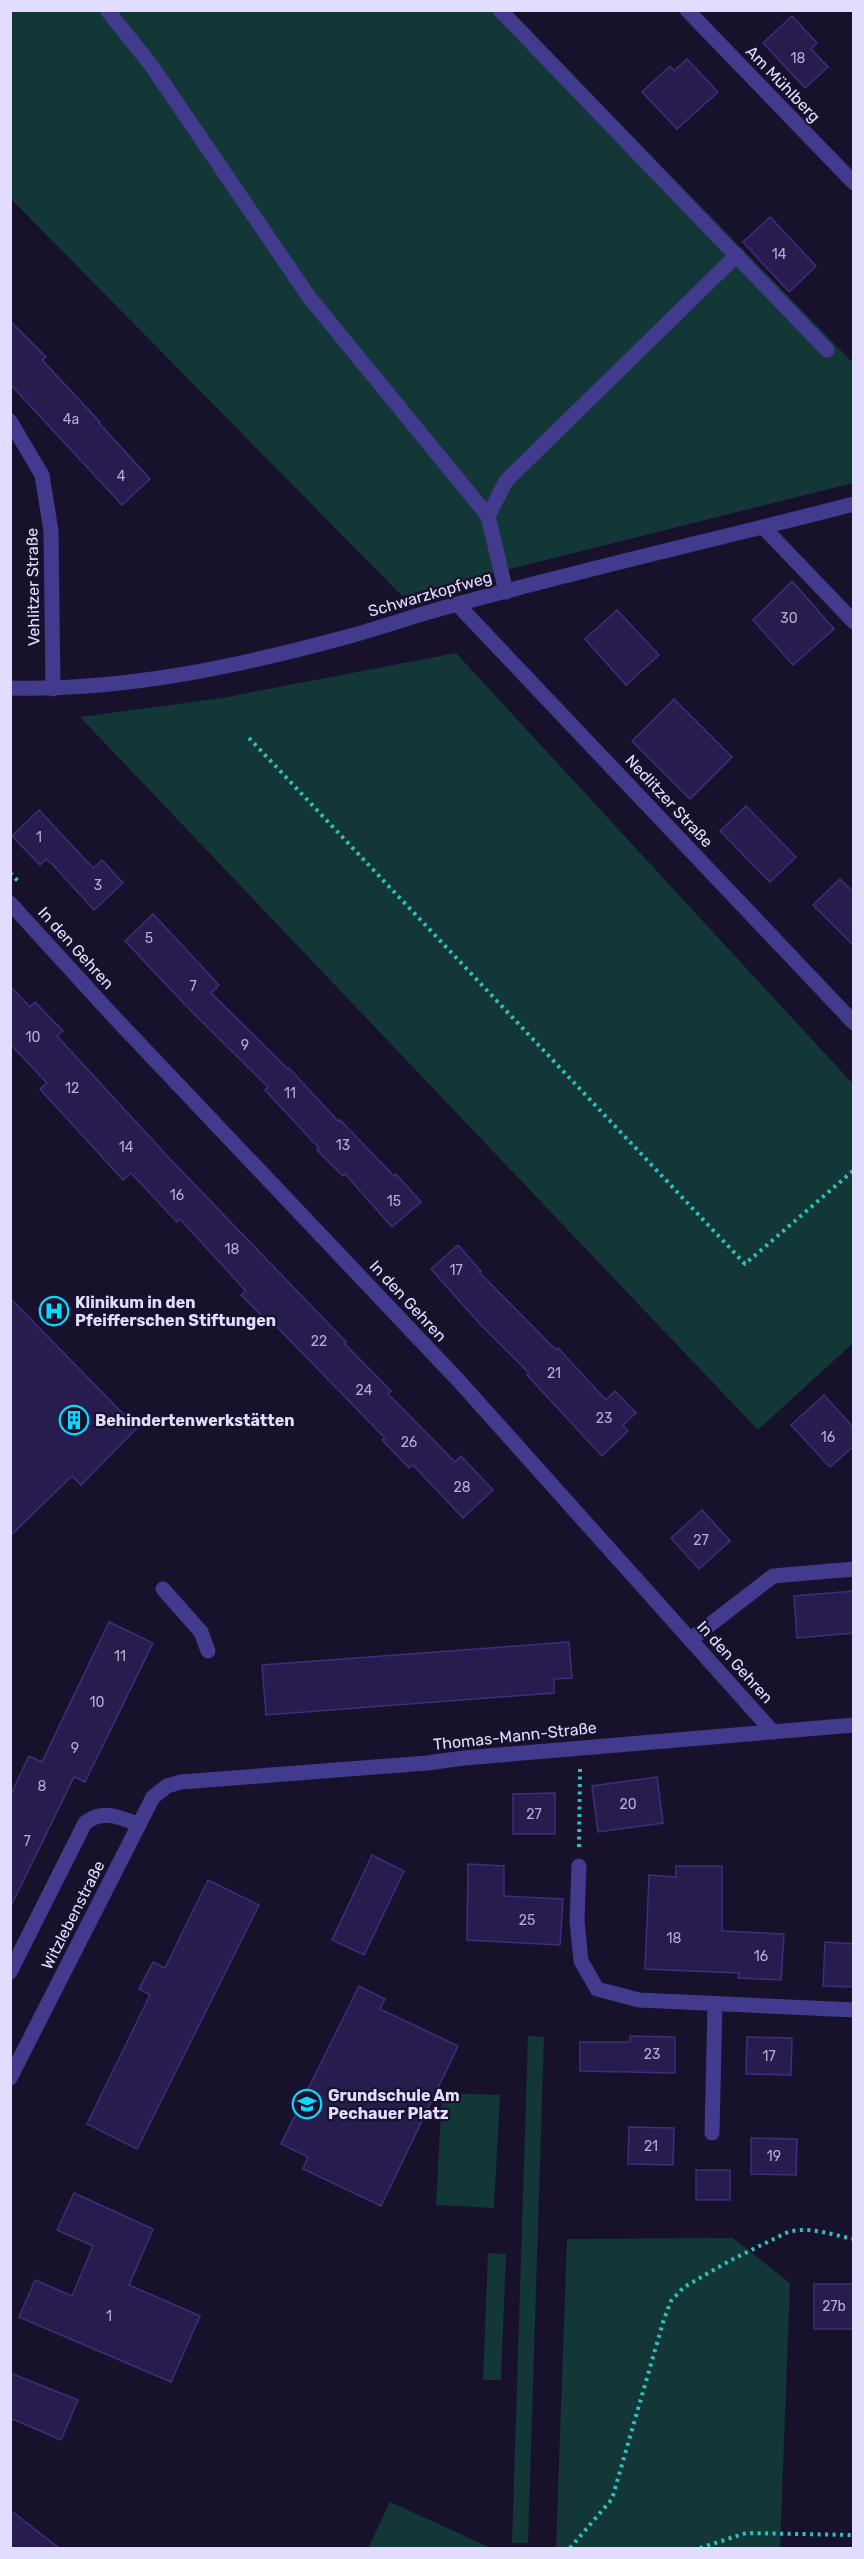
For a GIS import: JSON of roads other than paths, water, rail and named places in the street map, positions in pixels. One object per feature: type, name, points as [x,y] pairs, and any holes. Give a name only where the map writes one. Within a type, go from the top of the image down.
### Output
[{"type":"street","points":[[107,10],[151,65],[309,297],[488,516],[506,591]]},
{"type":"street","points":[[500,10],[828,350]]},
{"type":"street","name":"Am Mühlberg","points":[[687,10],[854,183]]},
{"type":"street","points":[[488,516],[506,481],[737,255]]},
{"type":"street","name":"Vehlitzer Straße","points":[[10,421],[42,475],[51,531],[53,689]]},
{"type":"street","name":"Schwarzkopfweg","points":[[10,688],[53,689],[142,680],[216,667],[349,636],[506,591],[854,504]]},
{"type":"street","points":[[763,527],[854,622]]},
{"type":"street","name":"Nedlitzer Straße","points":[[457,604],[854,1023]]},
{"type":"street","name":"In den Gehren","points":[[10,903],[115,1018],[459,1380],[773,1732]]},
{"type":"street","points":[[690,1640],[773,1576],[854,1569]]},
{"type":"street","points":[[164,1589],[201,1632],[208,1651]]},
{"type":"street","name":"Thomas-Mann-Straße","points":[[181,1782],[427,1763],[854,1725]]},
{"type":"street","name":"Witzlebenstraße","points":[[10,2078],[153,1797],[167,1786],[181,1782]]},
{"type":"street","points":[[10,1972],[85,1823],[93,1817],[109,1815],[139,1825]]},
{"type":"street","points":[[579,1866],[577,1921],[581,1961],[597,1989],[639,2000],[854,2010]]},
{"type":"street","points":[[712,2133],[715,2004]]},
{"type":"place","name":"Klinikum in den Pfeifferschen Stiftungen","points":[[54,1311]]},
{"type":"place","name":"Behindertenwerkstätten","points":[[74,1420]]},
{"type":"place","name":"Grundschule Am Pechauer Platz","points":[[307,2104]]}]
